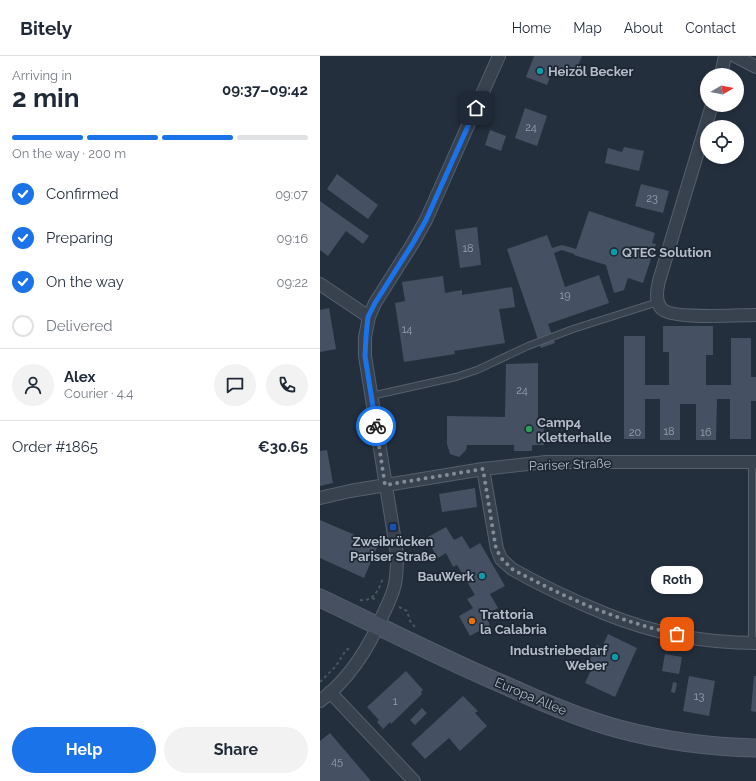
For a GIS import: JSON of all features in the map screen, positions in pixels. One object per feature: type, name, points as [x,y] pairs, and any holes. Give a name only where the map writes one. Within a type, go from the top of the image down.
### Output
[{"type":"main road","name":"Europa Allee","points":[[320,598],[483,676],[551,706],[587,719],[618,729],[672,741],[730,748],[756,748]]},
{"type":"street","points":[[320,701],[330,692],[362,655],[388,604],[395,584],[397,568],[397,554],[365,356],[368,317],[426,220],[498,56]]},
{"type":"street","points":[[722,68],[725,56]]},
{"type":"street","points":[[735,56],[756,67]]},
{"type":"street","points":[[710,112],[659,281],[657,292],[658,302],[662,309],[672,314],[692,316],[756,315]]},
{"type":"street","points":[[320,284],[368,317]]},
{"type":"street","name":"Pariser Straße","points":[[320,498],[350,491],[483,469],[546,462],[754,462]]},
{"type":"street","points":[[483,469],[496,549],[502,559],[512,569],[607,614],[651,629],[703,640],[754,643]]},
{"type":"street","points":[[330,692],[414,781]]},
{"type":"lane","points":[[371,396],[456,377],[477,370],[528,346],[573,329],[658,302]]},
{"type":"lane","points":[[754,462],[754,643]]},
{"type":"path","points":[[356,600],[364,601],[372,598],[378,590],[386,572]]},
{"type":"path","points":[[372,598],[407,611],[410,621],[416,628]]},
{"type":"path","points":[[320,682],[336,666],[346,650],[348,649],[362,655]]},
{"type":"building","name":"Heizöl Becker","points":[[534,56],[582,56],[574,75],[554,67],[547,85],[526,77]]},
{"type":"building","points":[[525,108],[547,116],[537,146],[515,138]]},
{"type":"building","points":[[490,130],[506,136],[501,151],[485,145]]},
{"type":"building","points":[[624,147],[644,151],[639,171],[605,163],[608,148],[622,152]]},
{"type":"building","points":[[337,174],[378,205],[368,219],[327,189]]},
{"type":"building","points":[[641,184],[669,191],[663,213],[635,206]]},
{"type":"building","points":[[320,201],[369,236],[363,244],[346,231],[328,256],[320,250]]},
{"type":"building","points":[[589,211],[655,233],[652,243],[656,244],[643,283],[628,278],[624,290],[614,293],[606,265],[562,250],[554,253],[565,287],[599,275],[609,303],[548,324],[555,343],[541,348],[507,249],[547,235],[552,248],[562,245],[576,249]]},
{"type":"building","points":[[477,227],[481,265],[460,268],[455,230]]},
{"type":"building","points":[[443,276],[445,293],[462,290],[462,295],[512,287],[515,307],[499,309],[505,343],[454,351],[455,354],[404,362],[395,303],[405,301],[402,282]]},
{"type":"building","points":[[329,308],[336,349],[320,352],[320,310]]},
{"type":"building","points":[[663,326],[713,326],[713,355],[706,355],[706,385],[731,385],[731,338],[751,338],[751,377],[756,377],[756,401],[751,401],[751,439],[730,439],[730,399],[717,399],[716,440],[696,440],[696,404],[680,404],[680,440],[660,440],[660,399],[645,399],[645,439],[624,439],[624,336],[645,336],[645,385],[669,385],[669,352],[663,352]]},
{"type":"building","points":[[538,363],[538,420],[544,420],[544,445],[532,445],[532,451],[514,451],[514,445],[467,445],[466,450],[459,457],[450,454],[447,444],[447,416],[505,417],[506,364]]},
{"type":"building","points":[[327,450],[333,483],[320,486],[320,451]]},
{"type":"building","points":[[475,488],[477,507],[442,512],[439,494]]},
{"type":"building","points":[[320,520],[378,545],[364,578],[320,558]]},
{"type":"building","name":"BauWerk","points":[[446,527],[454,540],[462,536],[470,549],[480,543],[505,586],[490,594],[498,608],[485,615],[490,625],[470,636],[459,616],[473,608],[467,599],[475,595],[457,565],[453,567],[446,553],[438,558],[426,538]]},
{"type":"building","name":"Industriebedarf Weber","points":[[608,634],[637,648],[615,697],[585,683],[593,666],[588,664],[597,645],[602,647]]},
{"type":"building","points":[[665,654],[682,657],[679,674],[662,671]]},
{"type":"building","points":[[406,671],[423,690],[421,692],[422,694],[391,724],[390,722],[383,729],[377,722],[379,720],[367,707]]},
{"type":"building","points":[[689,676],[715,681],[709,716],[683,711]]},
{"type":"building","points":[[754,676],[756,676],[756,712],[751,711]]},
{"type":"building","points":[[673,682],[677,683],[675,693],[671,692]]},
{"type":"building","points":[[463,696],[478,711],[475,713],[487,726],[460,751],[449,738],[425,759],[411,744]]},
{"type":"building","points":[[422,708],[427,713],[415,725],[410,720]]},
{"type":"building","points":[[330,733],[371,781],[320,781],[320,741]]},
{"type":"way so far","points":[[376,426],[385,485],[483,469],[496,549],[502,559],[512,569],[527,578],[607,614],[651,629],[677,634]]},
{"type":"place","name":"Heizöl Becker","points":[[540,71]]},
{"type":"place","name":"QTEC Solution","points":[[614,252]]},
{"type":"place","name":"Camp4 Kletterhalle","points":[[529,429]]},
{"type":"place","name":"Zweibrücken Pariser Straße","points":[[393,527]]},
{"type":"place","name":"BauWerk","points":[[482,576]]},
{"type":"place","name":"Trattoria la Calabria","points":[[472,621]]},
{"type":"place","name":"Roth","points":[[677,634]]},
{"type":"place","name":"Industriebedarf Weber","points":[[615,657]]},
{"type":"route","points":[[376,426],[365,356],[368,317],[426,220],[476,108]]}]
